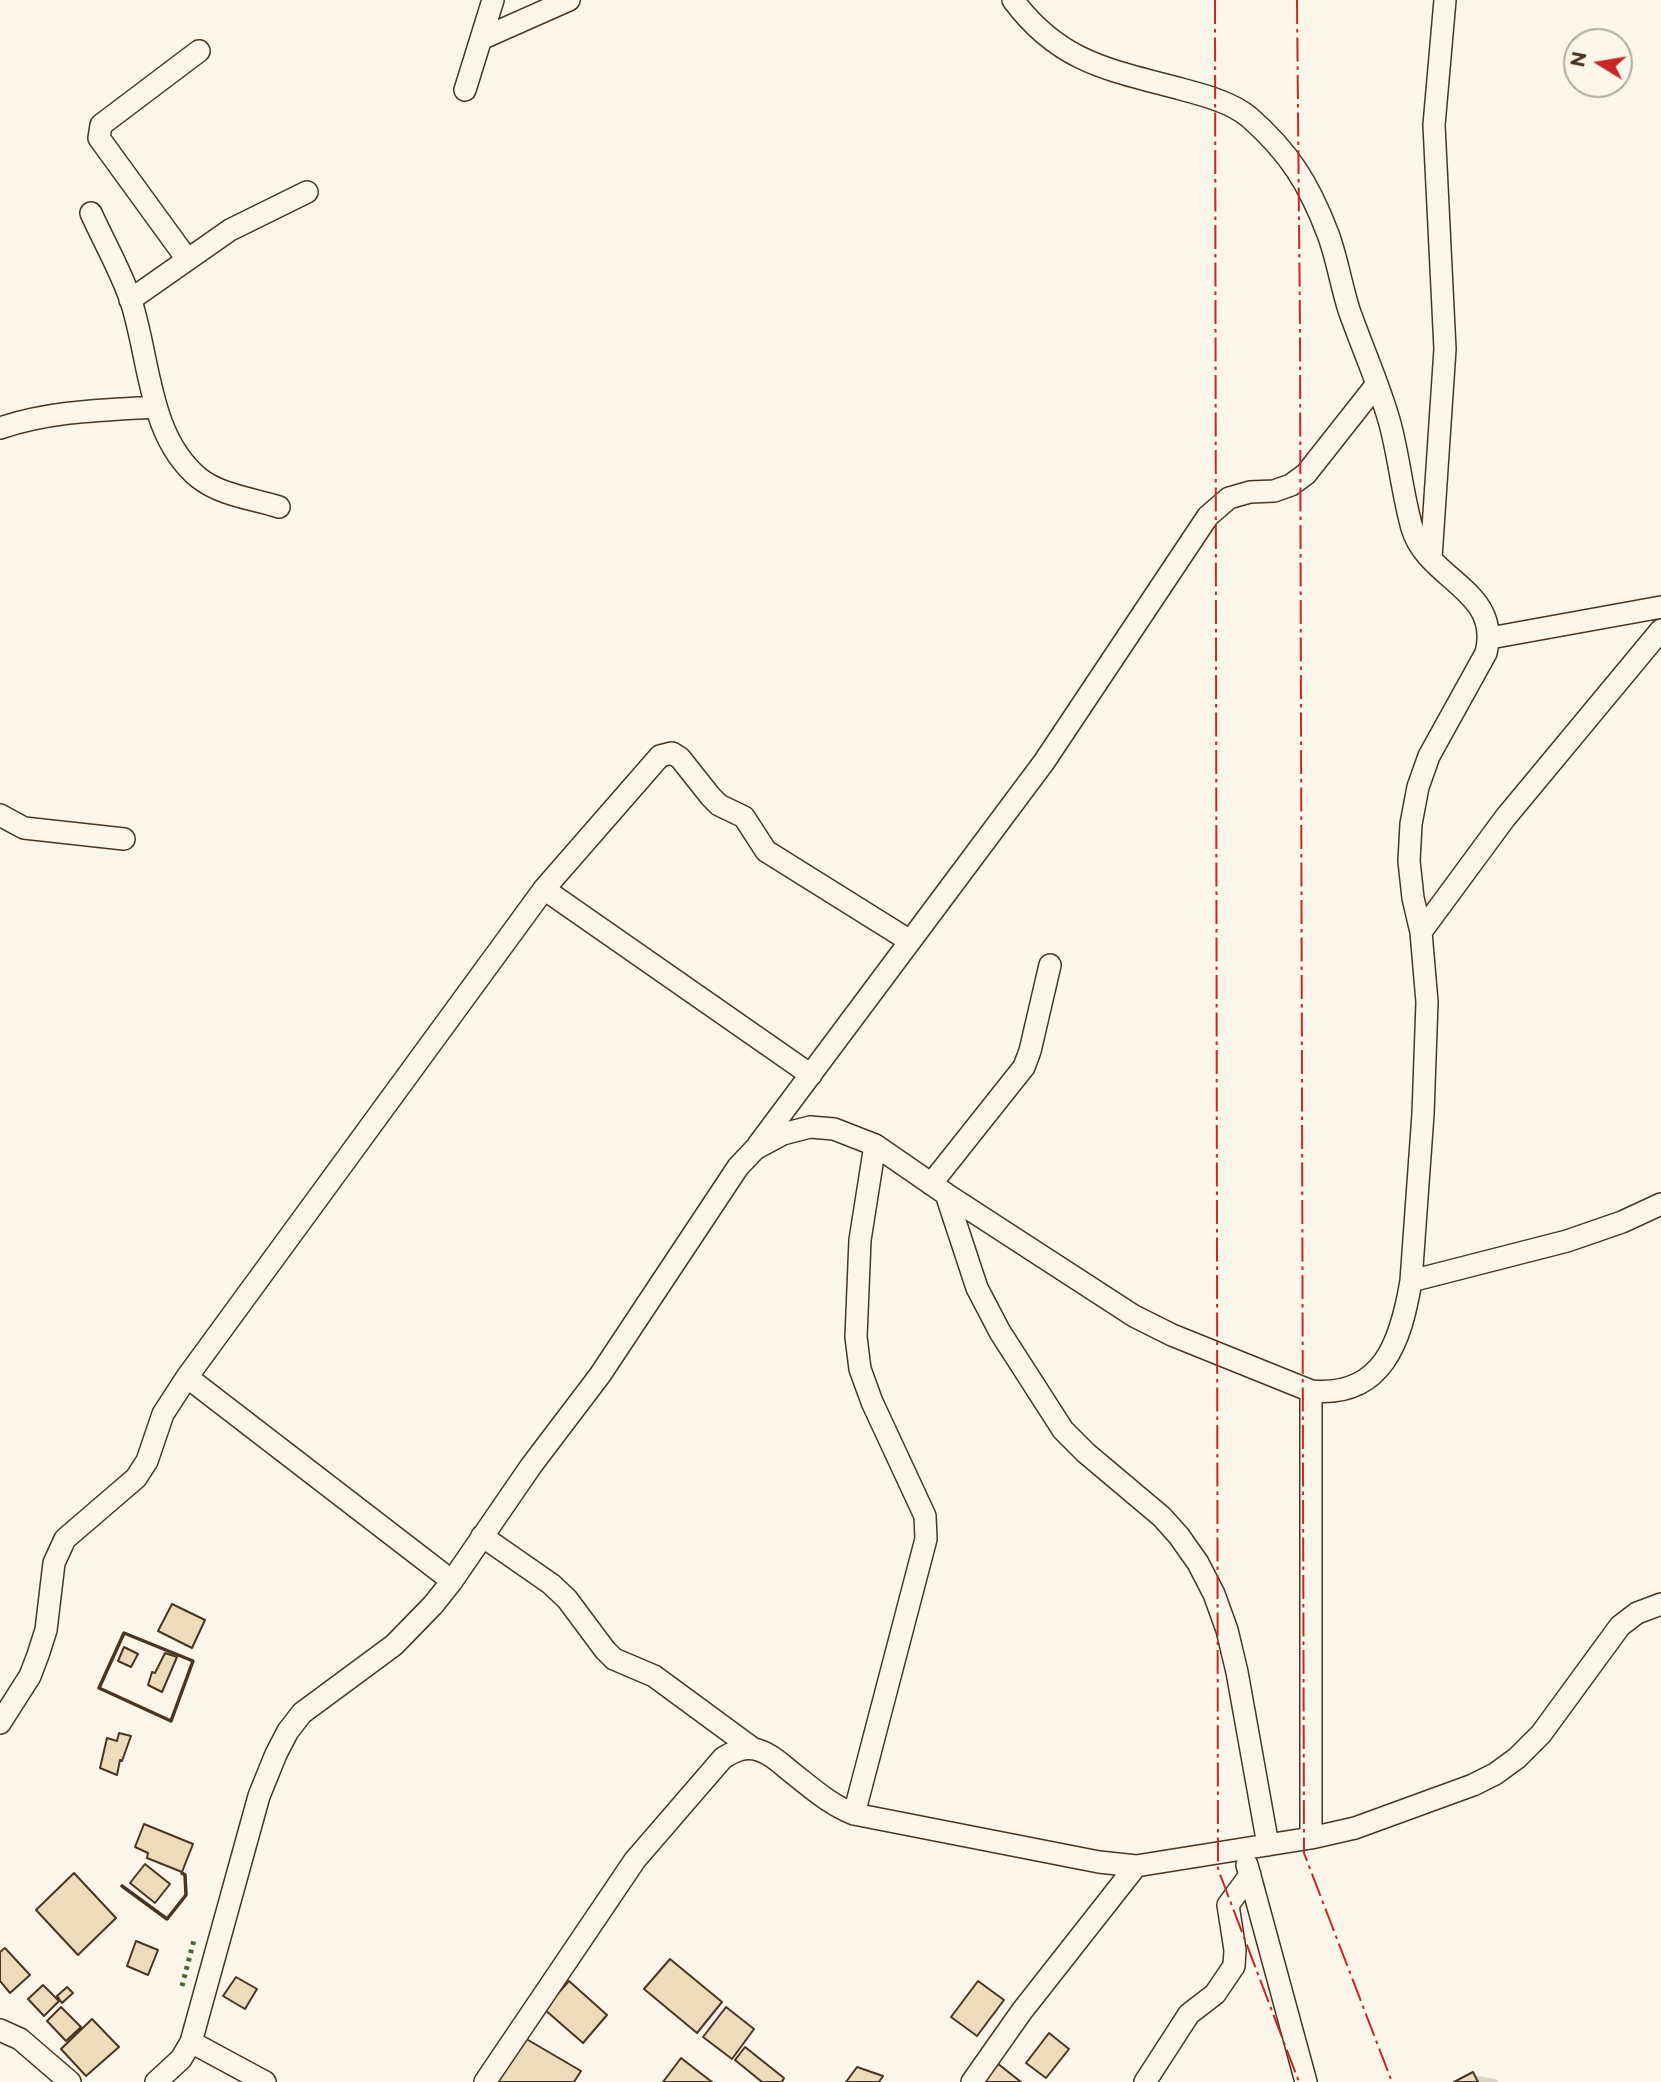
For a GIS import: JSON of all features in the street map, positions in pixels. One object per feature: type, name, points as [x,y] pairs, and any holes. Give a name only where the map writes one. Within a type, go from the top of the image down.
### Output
[{"type":"street","points":[[465,90],[494,0]]},
{"type":"street","points":[[481,39],[569,0]]},
{"type":"street","points":[[755,1149],[783,1134],[810,1127],[834,1129],[875,1144],[938,1189],[1134,1316],[1172,1335],[1311,1391],[1330,1393],[1356,1387],[1380,1368],[1396,1339],[1406,1307],[1411,1281],[1423,1114],[1427,1002],[1421,932],[1413,898],[1409,861],[1411,824],[1418,787],[1429,756],[1486,653],[1490,638],[1489,623],[1481,607],[1431,558],[1413,530],[1397,453],[1377,384],[1349,309],[1328,235],[1303,179],[1279,144],[1245,114],[1205,95],[1099,67],[1070,54],[1046,38],[1013,0]]},
{"type":"street","points":[[1431,558],[1445,349],[1434,125],[1445,0]]},
{"type":"street","points":[[187,259],[99,138],[99,131],[101,125],[199,51]]},
{"type":"street","points":[[130,300],[230,230],[307,192]]},
{"type":"street","points":[[91,214],[130,300],[155,407],[178,454],[201,479],[216,488],[279,507]]},
{"type":"street","points":[[156,2082],[181,2059],[191,2042],[259,1796],[288,1731],[302,1713],[394,1644],[433,1605],[452,1581],[531,1466],[600,1375],[738,1167],[755,1149],[811,1075],[1044,762],[1208,516],[1229,498],[1250,492],[1274,491],[1291,485],[1306,474],[1377,384]]},
{"type":"street","points":[[0,428],[30,418],[73,411],[155,407]]},
{"type":"street","points":[[1490,638],[1661,607]]},
{"type":"street","points":[[1421,932],[1505,818],[1661,630]]},
{"type":"street","points":[[0,1723],[30,1676],[38,1655],[46,1630],[54,1563],[65,1539],[136,1478],[147,1461],[163,1414],[187,1377],[544,889],[660,756],[672,753],[680,758],[719,805],[744,817],[766,850],[911,941]]},
{"type":"street","points":[[0,815],[24,828],[124,839]]},
{"type":"street","points":[[544,889],[811,1075]]},
{"type":"street","points":[[938,1189],[1024,1067],[1050,965]]},
{"type":"street","points":[[854,1814],[926,1539],[925,1516],[872,1402],[860,1369],[856,1337],[860,1240],[875,1144]]},
{"type":"street","points":[[938,1189],[977,1289],[1000,1332],[1063,1430],[1162,1517],[1198,1563],[1214,1594],[1227,1630],[1237,1672],[1268,1845]]},
{"type":"street","points":[[1411,1281],[1567,1241],[1622,1222],[1661,1204]]},
{"type":"street","points":[[187,1377],[452,1581]]},
{"type":"street","points":[[1311,1391],[1311,1838]]},
{"type":"street","points":[[482,1536],[559,1592],[614,1659],[654,1676],[752,1748],[767,1753],[837,1808],[854,1814],[1099,1862],[1136,1866],[1311,1838],[1355,1828],[1473,1785],[1517,1758],[1541,1734],[1620,1626],[1637,1613],[1661,1604]]},
{"type":"street","points":[[485,2082],[635,1860],[723,1758],[736,1750],[752,1748]]},
{"type":"street","points":[[1242,1849],[1306,2082]]},
{"type":"street","points":[[972,2082],[1022,2011],[1136,1866]]},
{"type":"street","points":[[1145,2082],[1189,2014],[1215,1994],[1234,1966],[1235,1950],[1228,1905],[1250,1875]]},
{"type":"street","points":[[1,2029],[20,2039],[70,2082]]},
{"type":"street","points":[[191,2042],[265,2082]]},
{"type":"building","points":[[172,1604],[205,1620],[192,1648],[158,1631]]},
{"type":"building","points":[[124,1647],[138,1654],[131,1667],[118,1661]]},
{"type":"building","points":[[165,1653],[177,1657],[162,1692],[148,1685],[152,1672],[155,1673]]},
{"type":"building","points":[[119,1733],[131,1736],[122,1761],[120,1760],[117,1775],[100,1768],[107,1738],[117,1741]]},
{"type":"building","points":[[144,1824],[193,1844],[182,1872],[147,1858],[148,1853],[135,1847]]},
{"type":"building","points":[[145,1864],[170,1884],[155,1903],[130,1883]]},
{"type":"building","points":[[74,1873],[116,1918],[78,1955],[36,1910]]},
{"type":"building","points":[[136,1941],[158,1950],[148,1975],[127,1966]]},
{"type":"building","points":[[5,1948],[30,1975],[10,1993],[0,1981],[0,1952]]},
{"type":"building","points":[[670,1959],[722,2002],[697,2033],[644,1989]]},
{"type":"building","points":[[236,1977],[257,1989],[245,2009],[223,1996]]},
{"type":"building","points":[[569,1981],[607,2015],[583,2043],[544,2009]]},
{"type":"building","points":[[978,1981],[1004,2000],[977,2036],[951,2017]]},
{"type":"building","points":[[43,1985],[59,2001],[44,2016],[28,1999]]},
{"type":"building","points":[[67,1987],[73,1993],[62,2003],[57,1996]]},
{"type":"building","points":[[61,2007],[81,2027],[66,2041],[47,2021]]},
{"type":"building","points":[[726,2007],[754,2029],[732,2059],[703,2037]]},
{"type":"building","points":[[92,2019],[119,2047],[86,2076],[61,2049]]},
{"type":"building","points":[[1049,2033],[1069,2049],[1046,2078],[1026,2063]]},
{"type":"building","points":[[523,2037],[581,2071],[574,2082],[497,2082]]},
{"type":"building","points":[[745,2047],[784,2078],[782,2082],[762,2082],[735,2060]]},
{"type":"building","points":[[681,2058],[712,2082],[663,2082]]},
{"type":"building","points":[[992,2059],[1021,2082],[974,2082]]},
{"type":"building","points":[[857,2067],[883,2076],[879,2082],[846,2082]]},
{"type":"building","points":[[1473,2072],[1478,2082],[1454,2082]]},
{"type":"waterway","points":[[1471,2078],[1495,2082]]},
{"type":"hedge","points":[[182,1986],[194,1940]]},
{"type":"wall","points":[[124,1633],[193,1661],[171,1721],[99,1688],[124,1633]]},
{"type":"wall","points":[[122,1886],[167,1919],[186,1895],[185,1875],[182,1873]]},
{"type":"power","points":[[1215,0],[1218,1869],[1299,2082]]},
{"type":"power","points":[[1297,0],[1304,1853],[1392,2082]]}]
